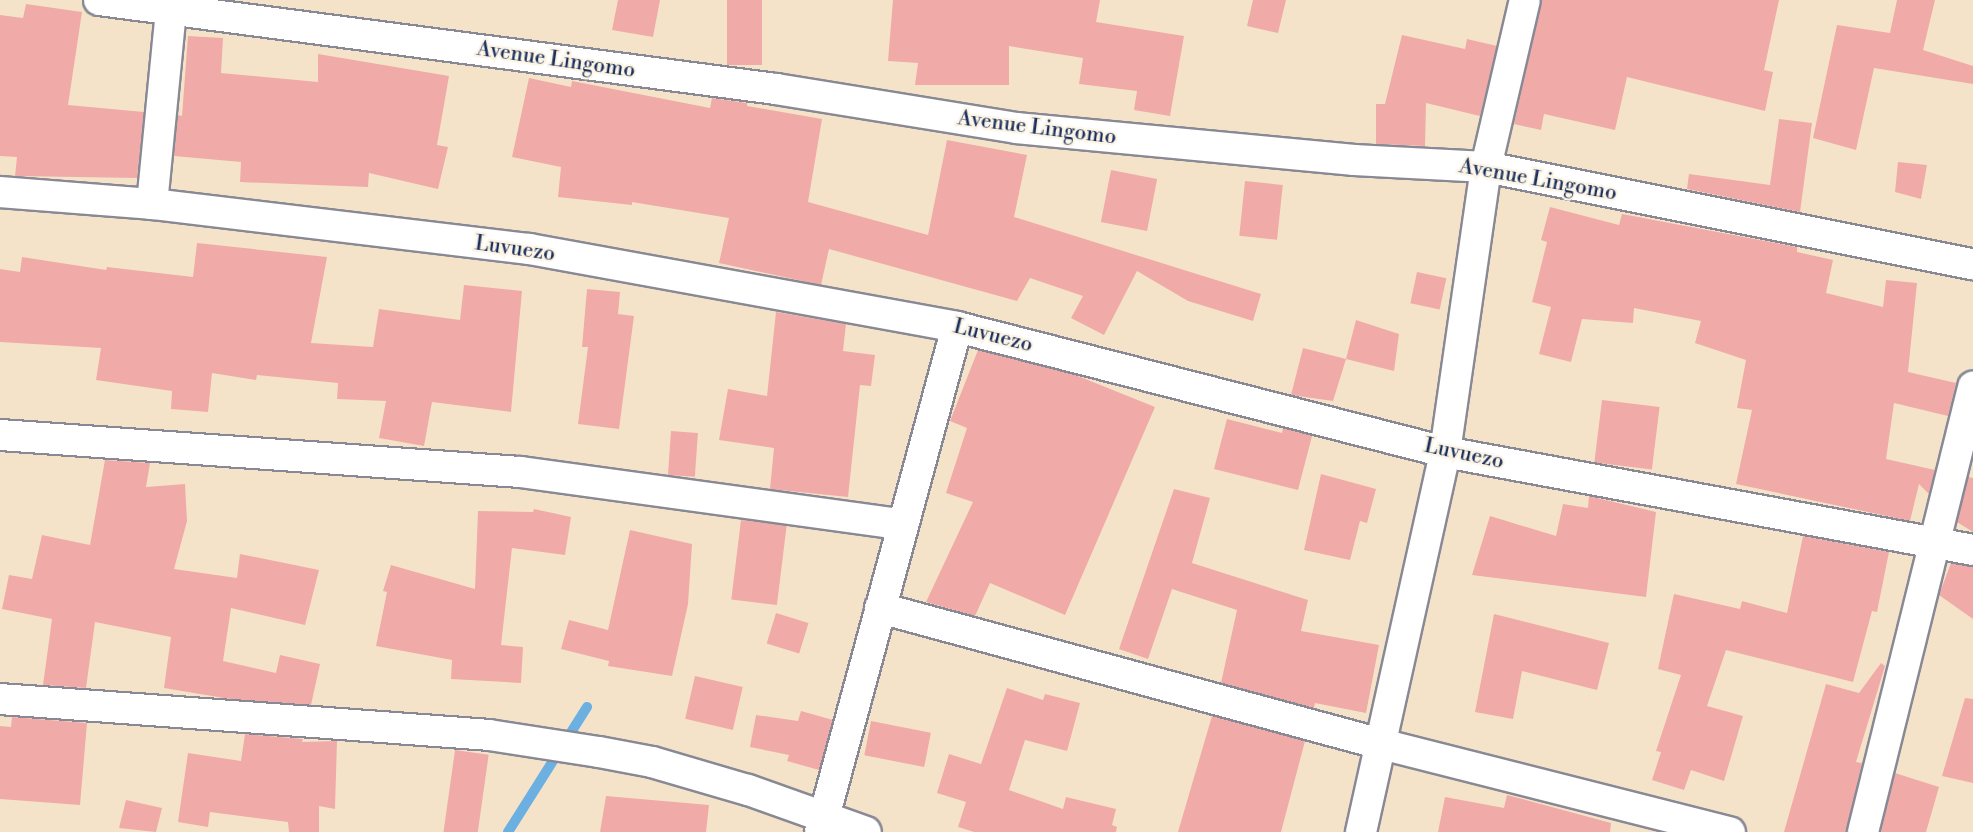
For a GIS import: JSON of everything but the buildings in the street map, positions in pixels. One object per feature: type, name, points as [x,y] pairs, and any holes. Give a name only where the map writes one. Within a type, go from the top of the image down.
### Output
[{"type":"street","name":"Avenue Lingomo","points":[[99,0],[171,5],[764,88],[1016,128],[1354,160],[1486,167],[1973,264]]},
{"type":"street","points":[[1361,832],[1445,452],[1486,167],[1525,0]]},
{"type":"street","points":[[152,204],[171,5]]},
{"type":"street","name":"Luvuezo","points":[[0,192],[152,204],[529,249],[957,327],[1445,452],[1935,541],[1973,550]]},
{"type":"street","points":[[821,825],[901,524],[957,327]]},
{"type":"street","points":[[1863,832],[1973,386]]},
{"type":"street","points":[[0,435],[520,472],[901,524]]},
{"type":"street","points":[[880,608],[1381,744],[1730,832]]},
{"type":"street","points":[[0,699],[489,735],[652,762],[821,825],[866,832]]},
{"type":"waterway","points":[[508,832],[587,707]]}]
